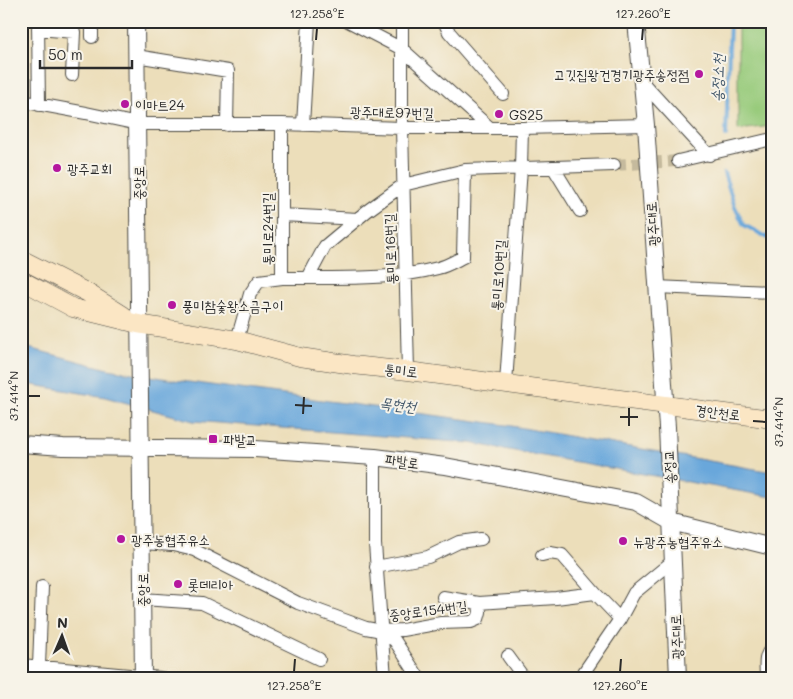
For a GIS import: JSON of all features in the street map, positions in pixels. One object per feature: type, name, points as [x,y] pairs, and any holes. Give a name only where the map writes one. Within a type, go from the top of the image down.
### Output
[{"type":"main road","name":"통미로","points":[[21,259],[88,293],[138,324]]},
{"type":"main road","name":"통미로","points":[[21,280],[73,308],[138,324],[237,340],[300,357],[665,405]]},
{"type":"main road","name":"경안천로","points":[[665,405],[772,419]]},
{"type":"street","points":[[92,21],[92,38]]},
{"type":"street","name":"중앙로","points":[[136,21],[143,677]]},
{"type":"street","points":[[303,125],[309,21]]},
{"type":"street","points":[[348,21],[402,49],[490,128]]},
{"type":"street","name":"통미로16번길","points":[[402,21],[402,128],[408,371]]},
{"type":"street","points":[[444,21],[449,32],[503,94]]},
{"type":"street","name":"광주대로","points":[[636,21],[643,83],[667,426]]},
{"type":"street","points":[[39,105],[38,25],[74,32],[72,75]]},
{"type":"street","points":[[136,56],[228,71],[227,125]]},
{"type":"street","points":[[643,83],[709,155]]},
{"type":"street","name":"광주대로97번길","points":[[21,101],[138,124],[282,124],[402,128],[646,125]]},
{"type":"street","name":"통미로24번길","points":[[237,340],[250,294],[259,281],[282,278],[282,124]]},
{"type":"street","name":"통미로10번길","points":[[506,383],[521,168],[522,128]]},
{"type":"street","points":[[678,161],[772,139]]},
{"type":"street","points":[[308,278],[325,246],[358,218],[403,185],[465,170],[614,164]]},
{"type":"street","points":[[553,167],[580,211]]},
{"type":"street","points":[[282,278],[360,278],[406,274],[440,268],[463,257],[465,170]]},
{"type":"street","points":[[282,216],[358,218]]},
{"type":"street","points":[[656,287],[772,292]]},
{"type":"street","name":"송정교","points":[[667,426],[671,514]]},
{"type":"street","name":"파발로","points":[[21,444],[141,445],[255,449],[376,457],[444,466],[636,502],[772,547]]},
{"type":"street","points":[[376,457],[376,567],[385,678]]},
{"type":"street","name":"광주대로","points":[[671,514],[678,678]]},
{"type":"street","points":[[376,567],[428,557],[460,542],[481,539]]},
{"type":"street","name":"중앙로154번길","points":[[142,543],[173,544],[194,550],[298,603],[366,628],[382,631],[402,630],[441,622],[471,622],[478,619],[480,612],[479,603],[556,598],[595,593]]},
{"type":"street","points":[[542,555],[550,553],[562,555],[620,619]]},
{"type":"street","points":[[580,678],[620,619],[634,593],[673,560]]},
{"type":"street","points":[[39,666],[42,587]]},
{"type":"street","points":[[443,597],[479,603]]},
{"type":"street","points":[[142,599],[202,603],[319,659]]},
{"type":"street","points":[[382,631],[395,641],[418,678]]},
{"type":"street","points":[[766,678],[767,653],[772,648]]},
{"type":"street","points":[[508,656],[524,678]]},
{"type":"street","points":[[21,665],[161,678]]},
{"type":"green space","points":[[738,21],[772,21],[772,126],[738,130]]},
{"type":"water","points":[[21,346],[108,369],[174,380],[506,425],[772,472],[772,497],[470,443],[193,421],[105,397],[21,383]]},
{"type":"waterway","name":"송정소천","points":[[726,136],[730,21]]},
{"type":"waterway","name":"송정소천","points":[[724,173],[735,207],[744,225],[772,240]]},
{"type":"tunnel","points":[[614,165],[678,161]]},
{"type":"place","name":"고깃집왕건경기광주송정점","points":[[699,74]]},
{"type":"place","name":"이마트24","points":[[125,104]]},
{"type":"place","name":"GS25","points":[[499,114]]},
{"type":"place","name":"광주교회","points":[[57,168]]},
{"type":"place","name":"풍미참숯왕소금구이","points":[[172,305]]},
{"type":"place","name":"파발교","points":[[213,439]]},
{"type":"place","name":"광주농협주유소","points":[[121,539]]},
{"type":"place","name":"뉴광주농협주유소","points":[[623,541]]},
{"type":"place","name":"롯데리아","points":[[178,584]]},
{"type":"water label","name":"목현천","points":[[398,404]]}]
